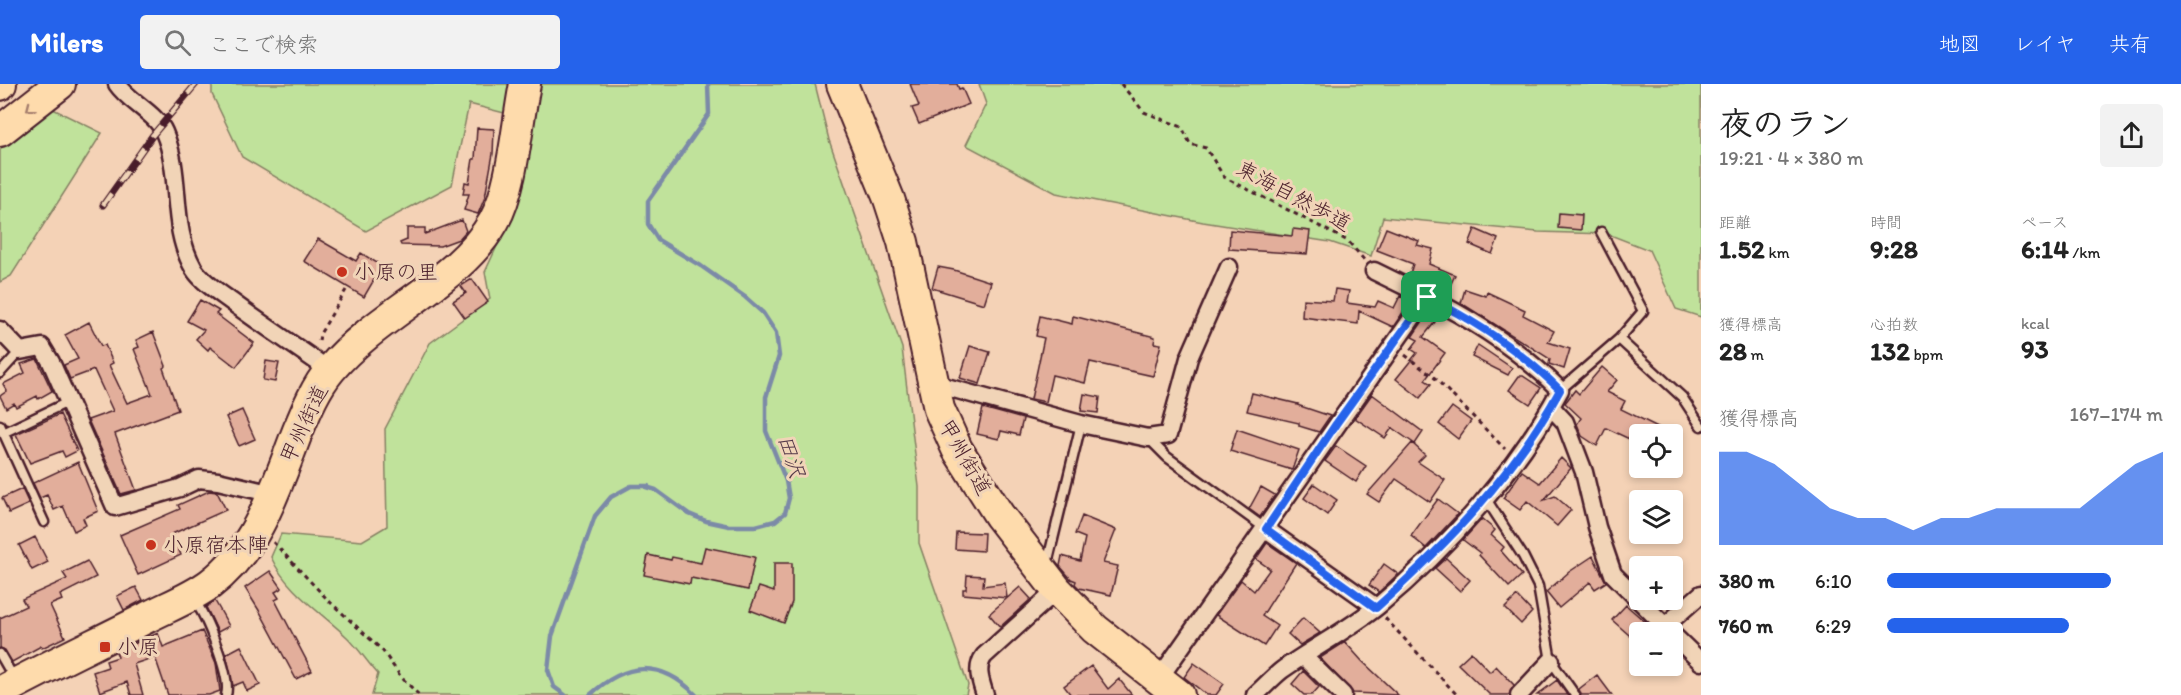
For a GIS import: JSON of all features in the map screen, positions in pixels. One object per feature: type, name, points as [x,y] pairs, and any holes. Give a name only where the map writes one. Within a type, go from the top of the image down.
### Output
[{"type":"highway","points":[[0,131],[60,84]]},
{"type":"highway","name":"甲州街道","points":[[8,687],[190,596],[209,585],[241,554],[255,532],[273,494],[311,399],[329,370],[373,328],[463,261],[480,243],[496,218],[510,174],[525,84]]},
{"type":"highway","name":"甲州街道","points":[[842,84],[889,199],[903,242],[932,383],[942,417],[957,449],[999,515],[1051,582],[1095,629],[1169,687]]},
{"type":"street","points":[[117,84],[130,101],[148,112],[164,131],[171,158],[177,220],[185,249],[196,272],[220,293],[329,370]]},
{"type":"street","points":[[932,383],[1081,424],[1148,438],[1168,435],[1189,358],[1229,267]]},
{"type":"street","points":[[1255,695],[1280,672],[1376,608],[1422,566],[1486,500],[1551,407],[1560,390],[1541,371],[1469,318],[1374,271]]},
{"type":"street","points":[[1169,687],[1266,529],[1427,297]]},
{"type":"street","points":[[0,330],[20,351],[42,347],[70,401],[115,507],[180,488],[199,479],[218,481],[273,494]]},
{"type":"street","points":[[1551,407],[1565,422],[1584,472],[1597,527],[1613,574],[1661,622]]},
{"type":"street","points":[[1266,529],[1376,608]]},
{"type":"street","points":[[985,695],[979,671],[980,662],[1051,582]]},
{"type":"street","points":[[1678,622],[1701,594]]},
{"type":"street","points":[[1683,644],[1701,662]]},
{"type":"street","points":[[1304,656],[1343,695]]},
{"type":"street","points":[[1519,695],[1551,661]]},
{"type":"lane","points":[[1560,390],[1619,339],[1643,311],[1601,232]]},
{"type":"lane","points":[[1619,339],[1682,397],[1701,426]]},
{"type":"lane","points":[[0,373],[20,351]]},
{"type":"lane","points":[[44,522],[2,429],[70,401]]},
{"type":"lane","points":[[1051,582],[1081,424]]},
{"type":"lane","points":[[1148,438],[1167,457],[1266,529]]},
{"type":"lane","points":[[1486,500],[1523,556],[1538,586],[1551,661],[1575,695]]},
{"type":"lane","points":[[190,596],[200,607],[218,646],[218,656],[227,680],[226,695]]},
{"type":"lane","points":[[0,654],[8,687]]},
{"type":"path","name":"東海自然歩道","points":[[1121,84],[1144,112],[1182,127],[1190,144],[1206,148],[1224,177],[1348,241],[1374,271]]},
{"type":"path","points":[[320,341],[320,334],[346,290]]},
{"type":"path","points":[[1390,348],[1412,358],[1436,379],[1515,458]]},
{"type":"path","points":[[270,538],[328,600],[382,650],[401,677],[419,695]]},
{"type":"path","points":[[1376,608],[1457,695]]},
{"type":"green space","points":[[212,84],[815,84],[829,140],[902,348],[919,487],[919,543],[968,685],[966,695],[372,695],[378,674],[348,638],[295,591],[271,557],[281,534],[362,541],[387,526],[385,429],[430,343],[490,299],[485,272],[510,218],[532,120],[469,104],[452,185],[366,231],[242,157],[212,94]]},
{"type":"green space","points":[[979,84],[1701,84],[1701,317],[1676,309],[1649,250],[1608,234],[1538,232],[1383,217],[1371,256],[1330,242],[1203,222],[1056,193],[966,145],[986,104]]},
{"type":"green space","points":[[51,108],[102,133],[11,276],[0,282],[0,149]]},
{"type":"building","points":[[910,84],[957,84],[959,89],[962,88],[969,104],[919,124],[912,108],[919,106]]},
{"type":"building","points":[[477,128],[494,129],[493,154],[485,197],[478,214],[464,210],[469,194],[463,194],[465,182],[469,183],[473,159],[475,159]]},
{"type":"building","points":[[1559,213],[1582,215],[1581,230],[1558,228]]},
{"type":"building","points":[[462,220],[466,231],[459,239],[440,246],[401,245],[400,243],[407,240],[407,228],[425,228],[425,234]]},
{"type":"building","points":[[1386,228],[1419,241],[1417,245],[1433,249],[1429,264],[1455,275],[1449,288],[1424,278],[1423,283],[1409,277],[1413,264],[1377,250]]},
{"type":"building","points":[[1293,229],[1310,231],[1307,254],[1229,249],[1230,230],[1292,236]]},
{"type":"building","points":[[1475,229],[1498,239],[1492,254],[1469,244]]},
{"type":"building","points":[[318,239],[356,261],[361,253],[382,266],[364,297],[304,261]]},
{"type":"building","points":[[938,267],[991,282],[984,304],[932,288]]},
{"type":"building","points":[[472,279],[488,302],[465,318],[453,301],[466,293],[461,286]]},
{"type":"building","points":[[1335,289],[1349,291],[1347,303],[1375,307],[1378,301],[1394,308],[1400,296],[1410,302],[1393,327],[1359,311],[1358,324],[1302,317],[1303,299],[1333,301]]},
{"type":"building","points":[[1465,289],[1486,296],[1487,292],[1525,310],[1523,315],[1554,331],[1548,342],[1570,349],[1564,369],[1549,364],[1550,359],[1461,303]]},
{"type":"building","points":[[200,300],[219,311],[216,314],[254,343],[236,367],[210,347],[208,350],[196,339],[204,330],[187,321]]},
{"type":"building","points":[[1427,315],[1435,322],[1423,337],[1445,353],[1425,380],[1431,384],[1420,398],[1396,379],[1417,353],[1411,349],[1418,340],[1412,337]]},
{"type":"building","points":[[1040,316],[1072,324],[1073,316],[1155,337],[1154,343],[1161,344],[1153,376],[1090,362],[1085,383],[1052,375],[1046,402],[1031,399],[1044,338],[1036,336]]},
{"type":"building","points":[[89,322],[101,346],[105,345],[113,363],[109,365],[127,403],[152,394],[134,349],[139,347],[136,340],[153,332],[166,366],[163,368],[178,410],[115,434],[136,490],[121,494],[88,420],[113,411],[94,370],[70,379],[64,365],[78,359],[65,335]]},
{"type":"building","points":[[1478,345],[1512,368],[1508,375],[1472,357]]},
{"type":"building","points":[[970,346],[990,352],[980,384],[960,378]]},
{"type":"building","points":[[37,359],[52,391],[38,399],[37,396],[16,407],[14,403],[6,408],[0,396],[7,391],[3,384],[25,373],[21,364]]},
{"type":"building","points":[[266,361],[279,363],[275,382],[263,380]]},
{"type":"building","points":[[1602,367],[1617,380],[1607,392],[1625,401],[1621,409],[1652,424],[1629,424],[1629,439],[1606,428],[1597,446],[1582,436],[1577,424],[1581,418],[1565,403],[1575,390],[1579,394]]},
{"type":"building","points":[[1519,376],[1523,376],[1541,388],[1530,404],[1509,390]]},
{"type":"building","points":[[1252,393],[1298,404],[1330,416],[1319,432],[1299,426],[1299,423],[1247,411]]},
{"type":"building","points":[[1084,394],[1100,397],[1098,413],[1081,411]]},
{"type":"building","points":[[1372,394],[1423,432],[1415,444],[1392,428],[1385,438],[1355,418]]},
{"type":"building","points":[[1452,407],[1471,421],[1458,439],[1439,424]]},
{"type":"building","points":[[983,408],[1023,419],[1019,435],[1001,431],[999,439],[977,434]]},
{"type":"building","points":[[242,410],[255,439],[239,446],[226,417]]},
{"type":"building","points":[[60,414],[77,451],[65,457],[62,451],[30,463],[16,434]]},
{"type":"building","points":[[1237,429],[1299,450],[1292,470],[1230,451]]},
{"type":"building","points":[[1412,443],[1425,455],[1418,462],[1445,480],[1430,502],[1396,479],[1379,502],[1367,494]]},
{"type":"building","points":[[1336,446],[1366,466],[1356,482],[1325,461]]},
{"type":"building","points":[[1561,458],[1571,468],[1544,500],[1555,496],[1571,510],[1557,526],[1527,501],[1520,510],[1503,498],[1522,471],[1540,483]]},
{"type":"building","points":[[78,462],[98,511],[83,518],[86,525],[74,531],[63,506],[54,510],[47,495],[40,498],[33,483]]},
{"type":"building","points":[[1314,484],[1337,500],[1327,515],[1304,498]]},
{"type":"building","points":[[1261,487],[1275,495],[1260,517],[1249,509]]},
{"type":"building","points":[[22,489],[29,504],[9,513],[2,498]]},
{"type":"building","name":"小原宿本陣","points":[[209,491],[217,492],[226,510],[172,534],[181,555],[138,575],[120,535],[180,509],[178,505]]},
{"type":"building","points":[[1438,499],[1458,514],[1426,548],[1411,536]]},
{"type":"building","points":[[1082,516],[1116,530],[1103,563],[1118,566],[1111,595],[1079,588],[1075,584],[1076,581],[1071,579],[1060,566],[1062,556],[1080,561],[1085,538],[1075,534]]},
{"type":"building","points":[[1482,519],[1495,530],[1491,535],[1504,547],[1501,551],[1522,575],[1509,587],[1479,555],[1480,553],[1463,540]]},
{"type":"building","points":[[956,532],[984,533],[983,551],[955,549]]},
{"type":"building","points":[[35,537],[48,562],[32,570],[19,545]]},
{"type":"building","points":[[1267,543],[1296,563],[1262,616],[1277,626],[1264,646],[1216,615],[1241,580],[1254,591],[1270,569],[1256,559]]},
{"type":"building","points":[[705,547],[755,557],[748,590],[691,578],[690,584],[644,575],[648,555],[701,563]]},
{"type":"building","points":[[1593,556],[1606,582],[1595,589],[1590,582],[1559,608],[1546,592],[1569,572]]},
{"type":"building","points":[[1446,558],[1470,580],[1460,591],[1435,568]]},
{"type":"building","points":[[87,561],[96,577],[60,595],[62,600],[50,605],[65,637],[42,648],[41,646],[12,662],[5,650],[0,648],[0,618],[26,606],[22,599],[67,579],[63,573]]},
{"type":"building","points":[[774,563],[792,563],[792,602],[784,623],[750,610],[759,587],[774,592]]},
{"type":"building","points":[[1384,564],[1398,574],[1379,592],[1369,585]]},
{"type":"building","points":[[270,571],[282,588],[275,592],[279,598],[275,600],[312,671],[296,679],[245,588]]},
{"type":"building","points":[[967,575],[984,576],[983,586],[1005,583],[1007,598],[963,594],[963,589],[966,589]]},
{"type":"building","points":[[136,587],[143,600],[124,610],[117,596]]},
{"type":"building","points":[[1020,587],[1031,599],[1000,627],[989,614]]},
{"type":"building","points":[[1517,596],[1532,612],[1521,624],[1505,608]]},
{"type":"building","points":[[215,601],[229,626],[218,632],[206,607]]},
{"type":"building","points":[[1626,605],[1645,622],[1629,622],[1629,635],[1612,620]]},
{"type":"building","points":[[1303,618],[1320,633],[1300,645],[1288,634]]},
{"type":"building","points":[[202,631],[216,663],[220,691],[209,695],[168,695],[155,657],[134,664],[143,695],[131,695],[127,682],[100,692],[93,672],[108,667],[106,661],[118,657],[116,652],[158,633],[163,647]]},
{"type":"building","points":[[1345,642],[1398,695],[1353,693],[1320,658]]},
{"type":"building","points":[[241,646],[260,685],[247,691],[243,682],[233,686],[226,654]]},
{"type":"building","points":[[1471,652],[1490,672],[1496,666],[1514,685],[1509,695],[1490,695],[1458,664]]},
{"type":"building","points":[[1194,663],[1224,684],[1216,695],[1207,695],[1184,677]]},
{"type":"building","points":[[1091,666],[1108,689],[1119,679],[1132,695],[1071,695],[1064,686]]},
{"type":"building","points":[[1303,671],[1319,687],[1312,695],[1304,695],[1292,684]]},
{"type":"building","points":[[1597,675],[1612,695],[1581,695],[1579,689]]},
{"type":"building","points":[[1557,680],[1567,695],[1537,695]]},
{"type":"waterway","name":"田沢","points":[[565,695],[554,687],[548,670],[552,636],[595,516],[611,497],[631,486],[648,486],[646,487],[656,490],[689,514],[706,521],[729,526],[756,526],[775,521],[785,513],[789,498],[786,481],[766,431],[766,397],[779,356],[776,333],[763,313],[745,297],[701,266],[658,240],[648,224],[648,201],[709,114],[708,84]]},
{"type":"waterway","name":"田沢","points":[[590,695],[617,676],[643,669],[656,670],[669,675],[683,683],[696,695]]},
{"type":"railway","points":[[103,205],[152,136],[196,84]]},
{"type":"place","name":"小原の里","points":[[342,272]]},
{"type":"place","name":"小原宿本陣","points":[[151,545]]},
{"type":"place","name":"小原","points":[[105,647]]},
{"type":"route","points":[[1427,297],[1469,318],[1541,371],[1560,390],[1551,407],[1486,500],[1422,566],[1376,608],[1266,529],[1336,424],[1427,297]]}]
